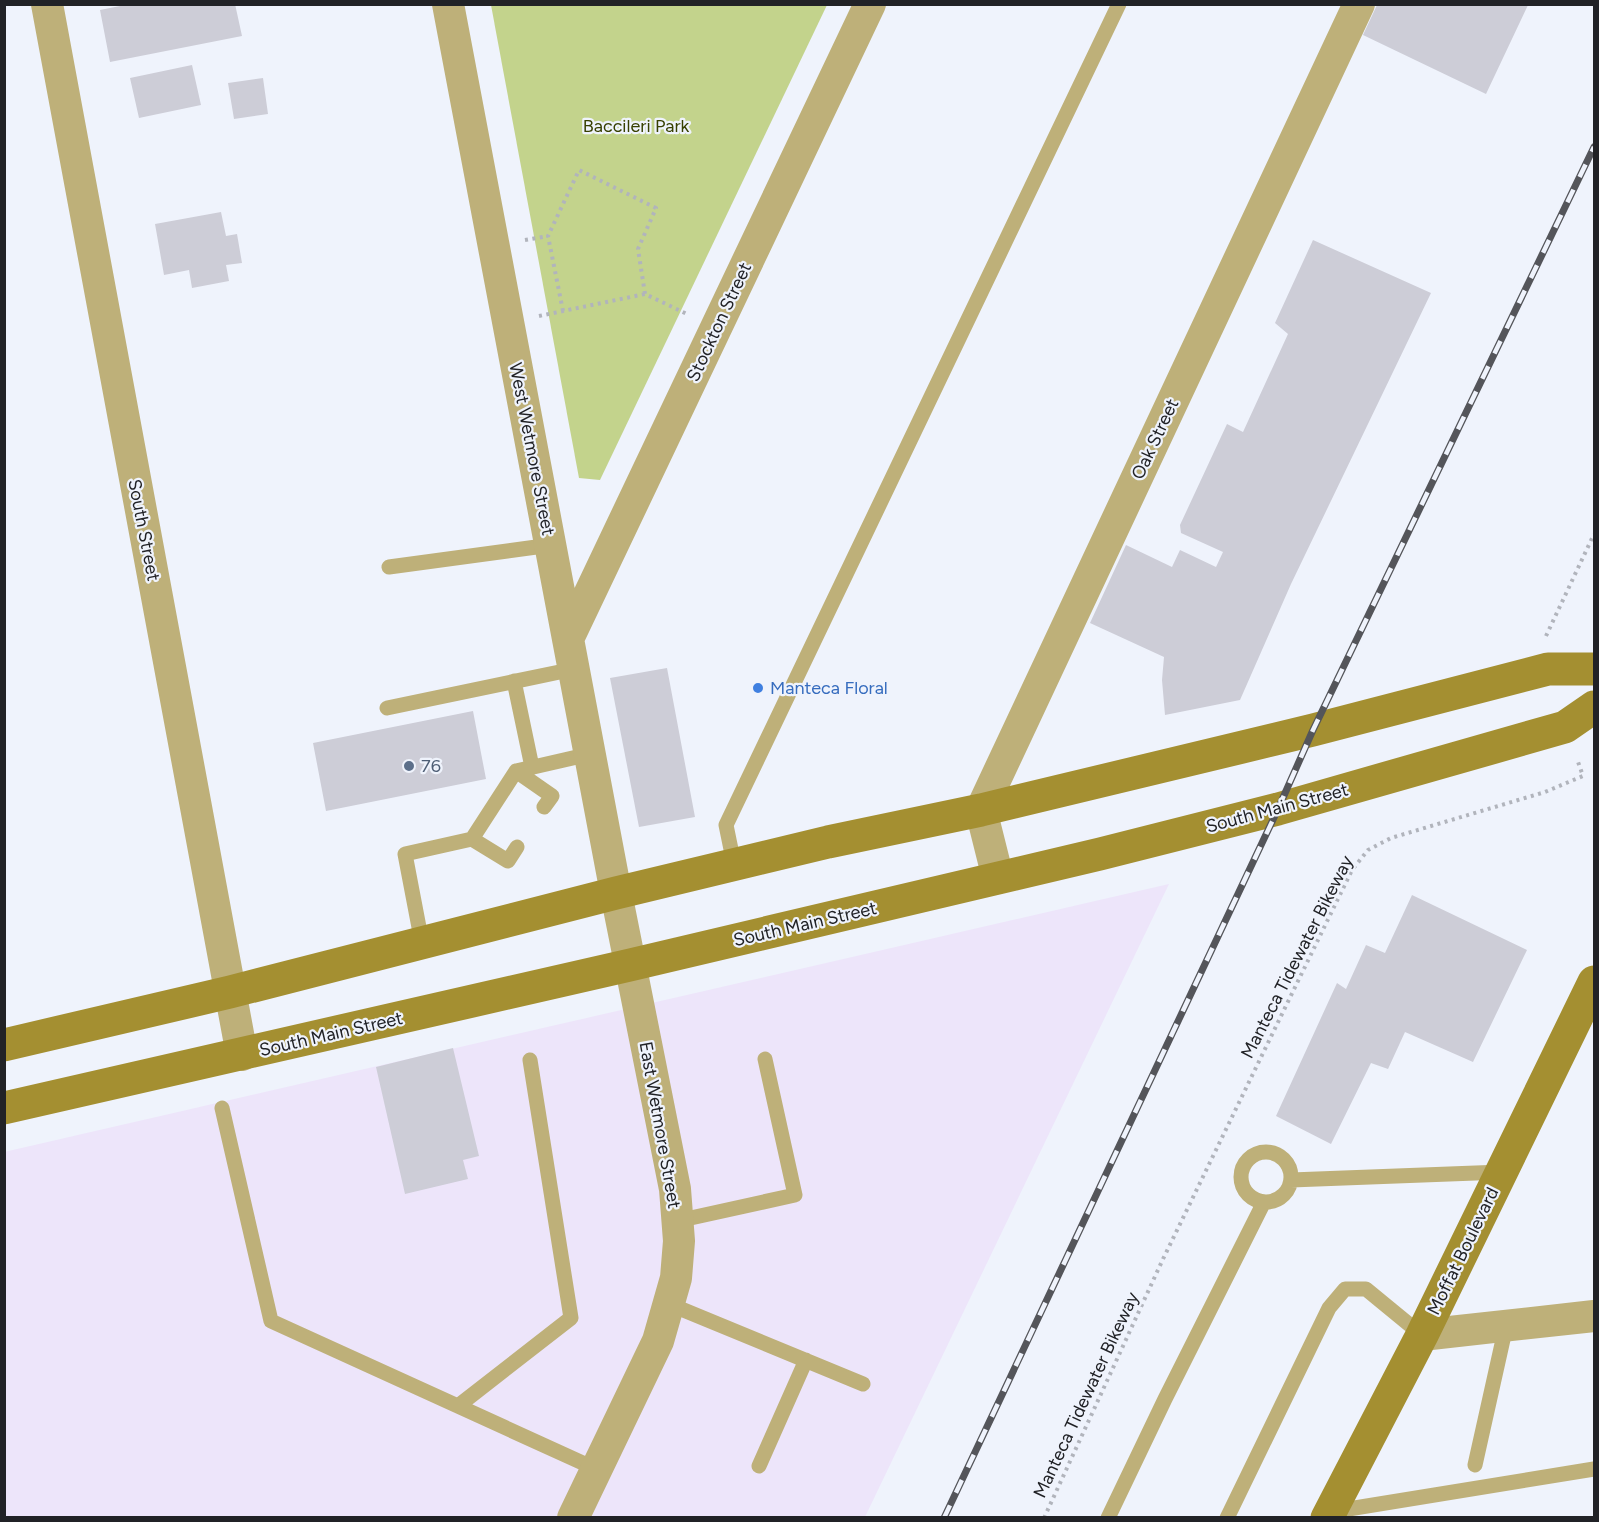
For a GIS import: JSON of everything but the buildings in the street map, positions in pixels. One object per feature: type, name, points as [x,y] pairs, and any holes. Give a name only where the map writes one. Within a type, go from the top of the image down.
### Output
[{"type":"main road","points":[[4,1045],[230,992],[734,864],[981,810],[1313,730],[1548,669],[1594,669]]},
{"type":"main road","name":"South Main Street","points":[[4,1108],[630,965],[1278,809],[1565,727],[1594,707]]},
{"type":"main road","name":"Moffat Boulevard","points":[[1328,1515],[1422,1335],[1594,982]]},
{"type":"street","name":"South Street","points":[[47,4],[242,1055]]},
{"type":"street","name":"West Wetmore Street","points":[[447,4],[615,893]]},
{"type":"street","name":"Stockton Street","points":[[571,654],[716,327],[870,4]]},
{"type":"street","name":"Oak Street","points":[[981,810],[1359,4]]},
{"type":"street","points":[[981,810],[998,878]]},
{"type":"street","name":"East Wetmore Street","points":[[573,1518],[658,1341],[676,1278],[679,1241],[675,1190],[615,893]]},
{"type":"street","points":[[1422,1335],[1594,1317]]},
{"type":"lane","points":[[734,864],[726,825],[1119,4]]},
{"type":"lane","points":[[390,567],[551,545]]},
{"type":"lane","points":[[387,708],[514,681],[571,654]]},
{"type":"lane","points":[[514,681],[532,767]]},
{"type":"lane","points":[[471,839],[516,771],[590,754]]},
{"type":"lane","points":[[516,771],[552,796],[544,807]]},
{"type":"lane","points":[[422,943],[405,854],[471,839],[508,861],[517,847]]},
{"type":"lane","points":[[677,1221],[795,1195],[765,1059]]},
{"type":"lane","points":[[459,1406],[571,1318],[530,1060]]},
{"type":"lane","points":[[222,1108],[271,1321],[596,1469]]},
{"type":"lane","points":[[1264,1151],[1280,1155],[1291,1167],[1291,1179],[1289,1189],[1280,1198],[1273,1202],[1264,1202],[1256,1200],[1244,1188],[1242,1171],[1250,1157],[1264,1151]]},
{"type":"lane","points":[[1291,1179],[1502,1172]]},
{"type":"lane","points":[[1108,1518],[1264,1202]]},
{"type":"lane","points":[[1227,1518],[1329,1308],[1345,1289],[1366,1289],[1422,1335]]},
{"type":"lane","points":[[669,1304],[863,1384]]},
{"type":"lane","points":[[1475,1465],[1506,1326]]},
{"type":"lane","points":[[759,1466],[806,1360]]},
{"type":"lane","points":[[1328,1515],[1594,1469]]},
{"type":"path","points":[[563,311],[548,236],[579,170],[656,208],[638,249],[645,294]]},
{"type":"path","points":[[508,322],[645,294],[716,327]]},
{"type":"path","points":[[1548,669],[1546,637],[1594,534]]},
{"type":"path","name":"Manteca Tidewater Bikeway","points":[[1044,1518],[1163,1259],[1352,870],[1368,849],[1391,838],[1545,792],[1583,776],[1565,727]]},
{"type":"shaded area","points":[[1169,884],[865,1517],[5,1517],[4,1152]]},
{"type":"green space","name":"Baccileri Park","points":[[491,5],[827,5],[600,480],[579,478]]},
{"type":"railway","points":[[944,1518],[1278,809],[1313,730],[1594,147]]},
{"type":"place","name":"Manteca Floral","points":[[758,688]]},
{"type":"place","name":"76","points":[[409,766]]}]
